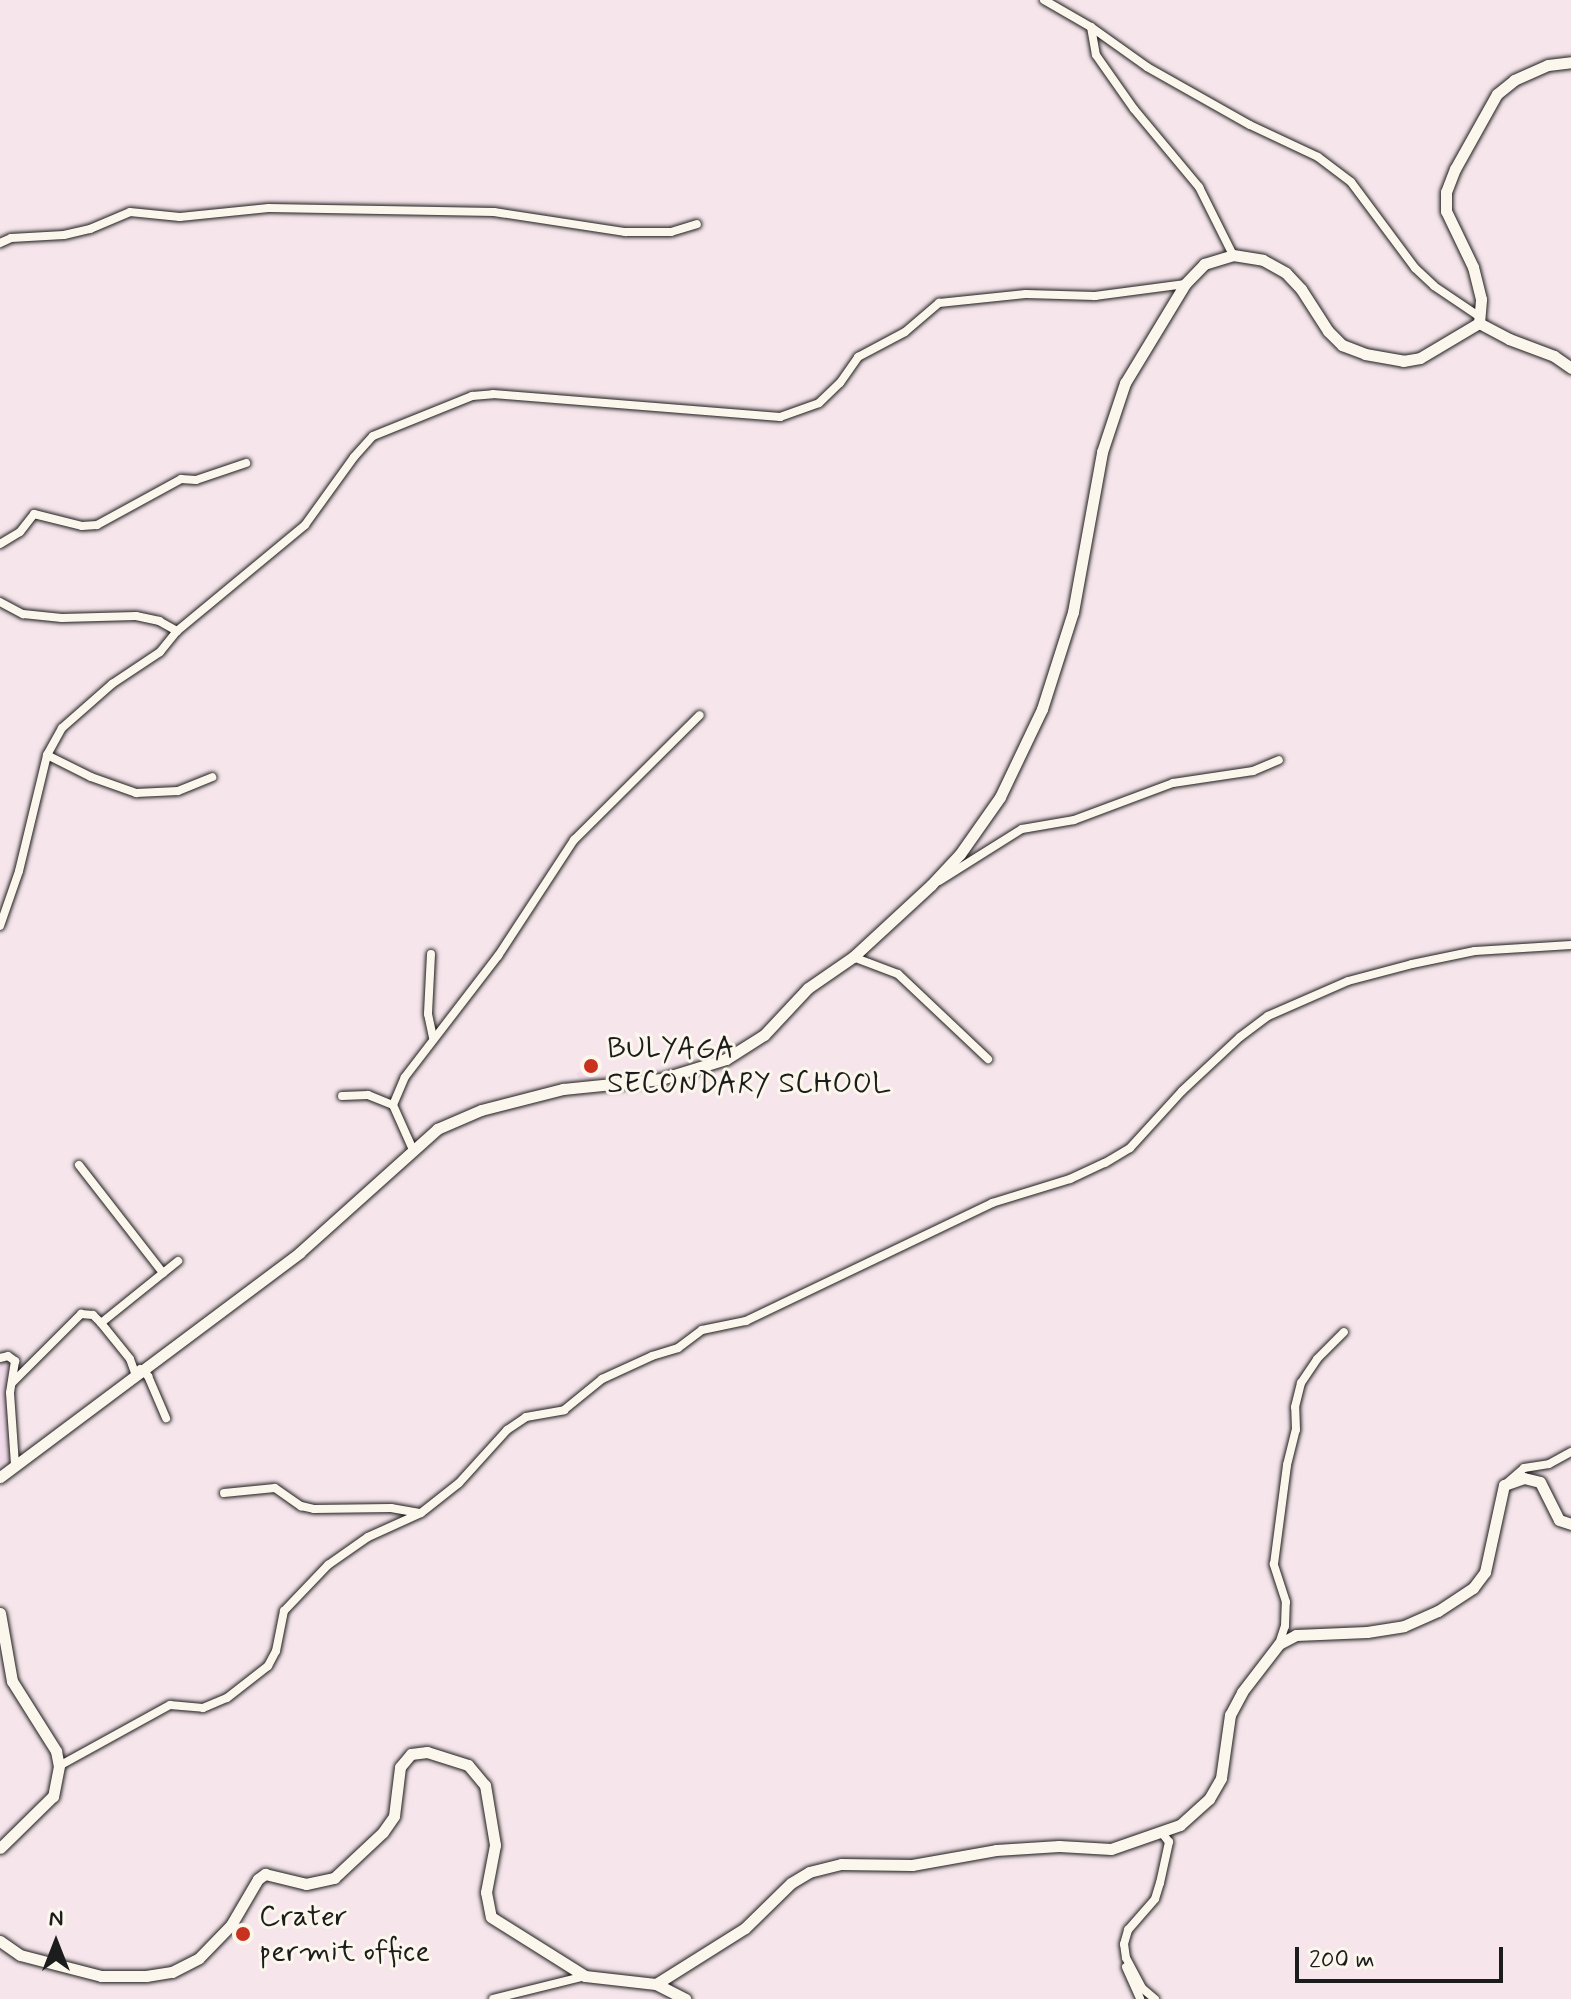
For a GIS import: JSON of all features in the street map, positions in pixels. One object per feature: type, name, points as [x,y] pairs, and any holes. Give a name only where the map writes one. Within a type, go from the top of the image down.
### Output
[{"type":"street","points":[[1044,0],[1091,27],[1160,74],[1250,125],[1318,157],[1351,182],[1415,268],[1434,286],[1479,320],[1571,368]]},
{"type":"street","points":[[1091,27],[1096,55],[1134,109],[1199,187],[1233,255]]},
{"type":"street","points":[[1479,320],[1481,299],[1473,267],[1446,211],[1446,192],[1455,169],[1497,94],[1514,80],[1548,65],[1571,62]]},
{"type":"street","points":[[0,243],[11,238],[64,235],[90,229],[130,212],[180,217],[269,208],[494,212],[625,232],[671,232],[697,224]]},
{"type":"street","points":[[0,1477],[299,1253],[437,1129],[481,1110],[563,1089],[661,1079],[726,1059],[764,1035],[808,988],[853,957],[931,885],[960,854],[1000,797],[1042,709],[1073,612],[1102,452],[1125,383],[1185,284],[1204,264],[1233,255],[1263,260],[1286,273],[1301,289],[1328,331],[1342,345],[1365,354],[1403,361],[1420,358],[1479,320]]},
{"type":"street","points":[[0,926],[19,871],[47,755],[62,728],[112,684],[160,652],[177,631],[305,525],[373,436],[472,396],[547,397],[637,408],[711,409],[780,417],[819,403],[840,383],[858,357],[905,332],[939,303],[1026,294],[1095,296],[1185,284]]},
{"type":"street","points":[[0,544],[20,532],[34,514],[82,526],[97,525],[181,479],[196,480],[246,463]]},
{"type":"street","points":[[0,602],[23,614],[62,618],[136,616],[159,621],[177,631]]},
{"type":"street","points":[[393,1105],[405,1077],[498,956],[574,840],[700,715]]},
{"type":"street","points":[[47,755],[91,777],[136,793],[178,791],[212,777]]},
{"type":"street","points":[[931,885],[1022,829],[1074,820],[1173,783],[1253,771],[1279,760]]},
{"type":"street","points":[[59,1766],[170,1705],[203,1708],[227,1698],[268,1666],[276,1651],[284,1611],[328,1565],[368,1537],[421,1513],[459,1483],[507,1430],[526,1417],[564,1410],[602,1379],[652,1356],[678,1348],[702,1330],[746,1321],[992,1203],[1070,1179],[1105,1163],[1130,1148],[1182,1091],[1240,1037],[1268,1016],[1348,981],[1412,964],[1475,951],[1571,945]]},
{"type":"street","points":[[431,954],[428,1014],[433,1037]]},
{"type":"street","points":[[853,957],[898,974],[988,1059]]},
{"type":"street","points":[[342,1096],[368,1095],[393,1105],[414,1152]]},
{"type":"street","points":[[79,1165],[163,1273]]},
{"type":"street","points":[[101,1323],[178,1261]]},
{"type":"street","points":[[12,1383],[81,1314],[93,1315],[138,1371],[148,1376],[166,1418]]},
{"type":"street","points":[[1279,1644],[1286,1602],[1274,1564],[1287,1465],[1296,1430],[1295,1407],[1301,1383],[1317,1359],[1344,1332]]},
{"type":"street","points":[[0,1358],[8,1356],[15,1361],[12,1383],[15,1465]]},
{"type":"street","points":[[656,1984],[745,1928],[791,1883],[809,1872],[841,1864],[912,1865],[996,1850],[1059,1846],[1111,1849],[1162,1833],[1185,1821],[1209,1799],[1221,1778],[1223,1743],[1230,1715],[1242,1692],[1279,1644],[1296,1635],[1367,1632],[1404,1626],[1438,1611],[1473,1588],[1485,1572],[1504,1485],[1524,1468],[1549,1464],[1571,1452]]},
{"type":"street","points":[[1504,1485],[1524,1478],[1540,1482],[1559,1520],[1571,1524]]},
{"type":"street","points":[[224,1493],[275,1488],[301,1506],[314,1509],[391,1508],[421,1513]]},
{"type":"street","points":[[0,1613],[12,1681],[56,1751],[59,1766],[53,1796],[0,1848]]},
{"type":"street","points":[[3,1948],[101,1976],[146,1976],[172,1972],[199,1958],[231,1925],[258,1879],[265,1874],[306,1884],[334,1878],[383,1832],[394,1816],[400,1767],[411,1754],[427,1752],[468,1765],[485,1785],[495,1845],[486,1892],[491,1917],[585,1976]]},
{"type":"street","points":[[1140,1999],[1134,1991],[1124,1944],[1128,1930],[1155,1899],[1169,1842],[1162,1833]]},
{"type":"street","points":[[1126,1958],[1142,1988],[1155,1999]]},
{"type":"street","points":[[493,1999],[585,1976],[656,1984],[685,1999]]},
{"type":"shaded area","name":"BULYAGA SECONDARY SCHOOL","points":[[593,1060],[602,1071],[588,1083],[576,1074]]},
{"type":"shaded area","points":[[8,1359],[12,1456],[0,1465],[0,1360]]},
{"type":"place","name":"BULYAGA SECONDARY SCHOOL","points":[[591,1066]]},
{"type":"place","name":"Crater permit office","points":[[243,1934]]}]
